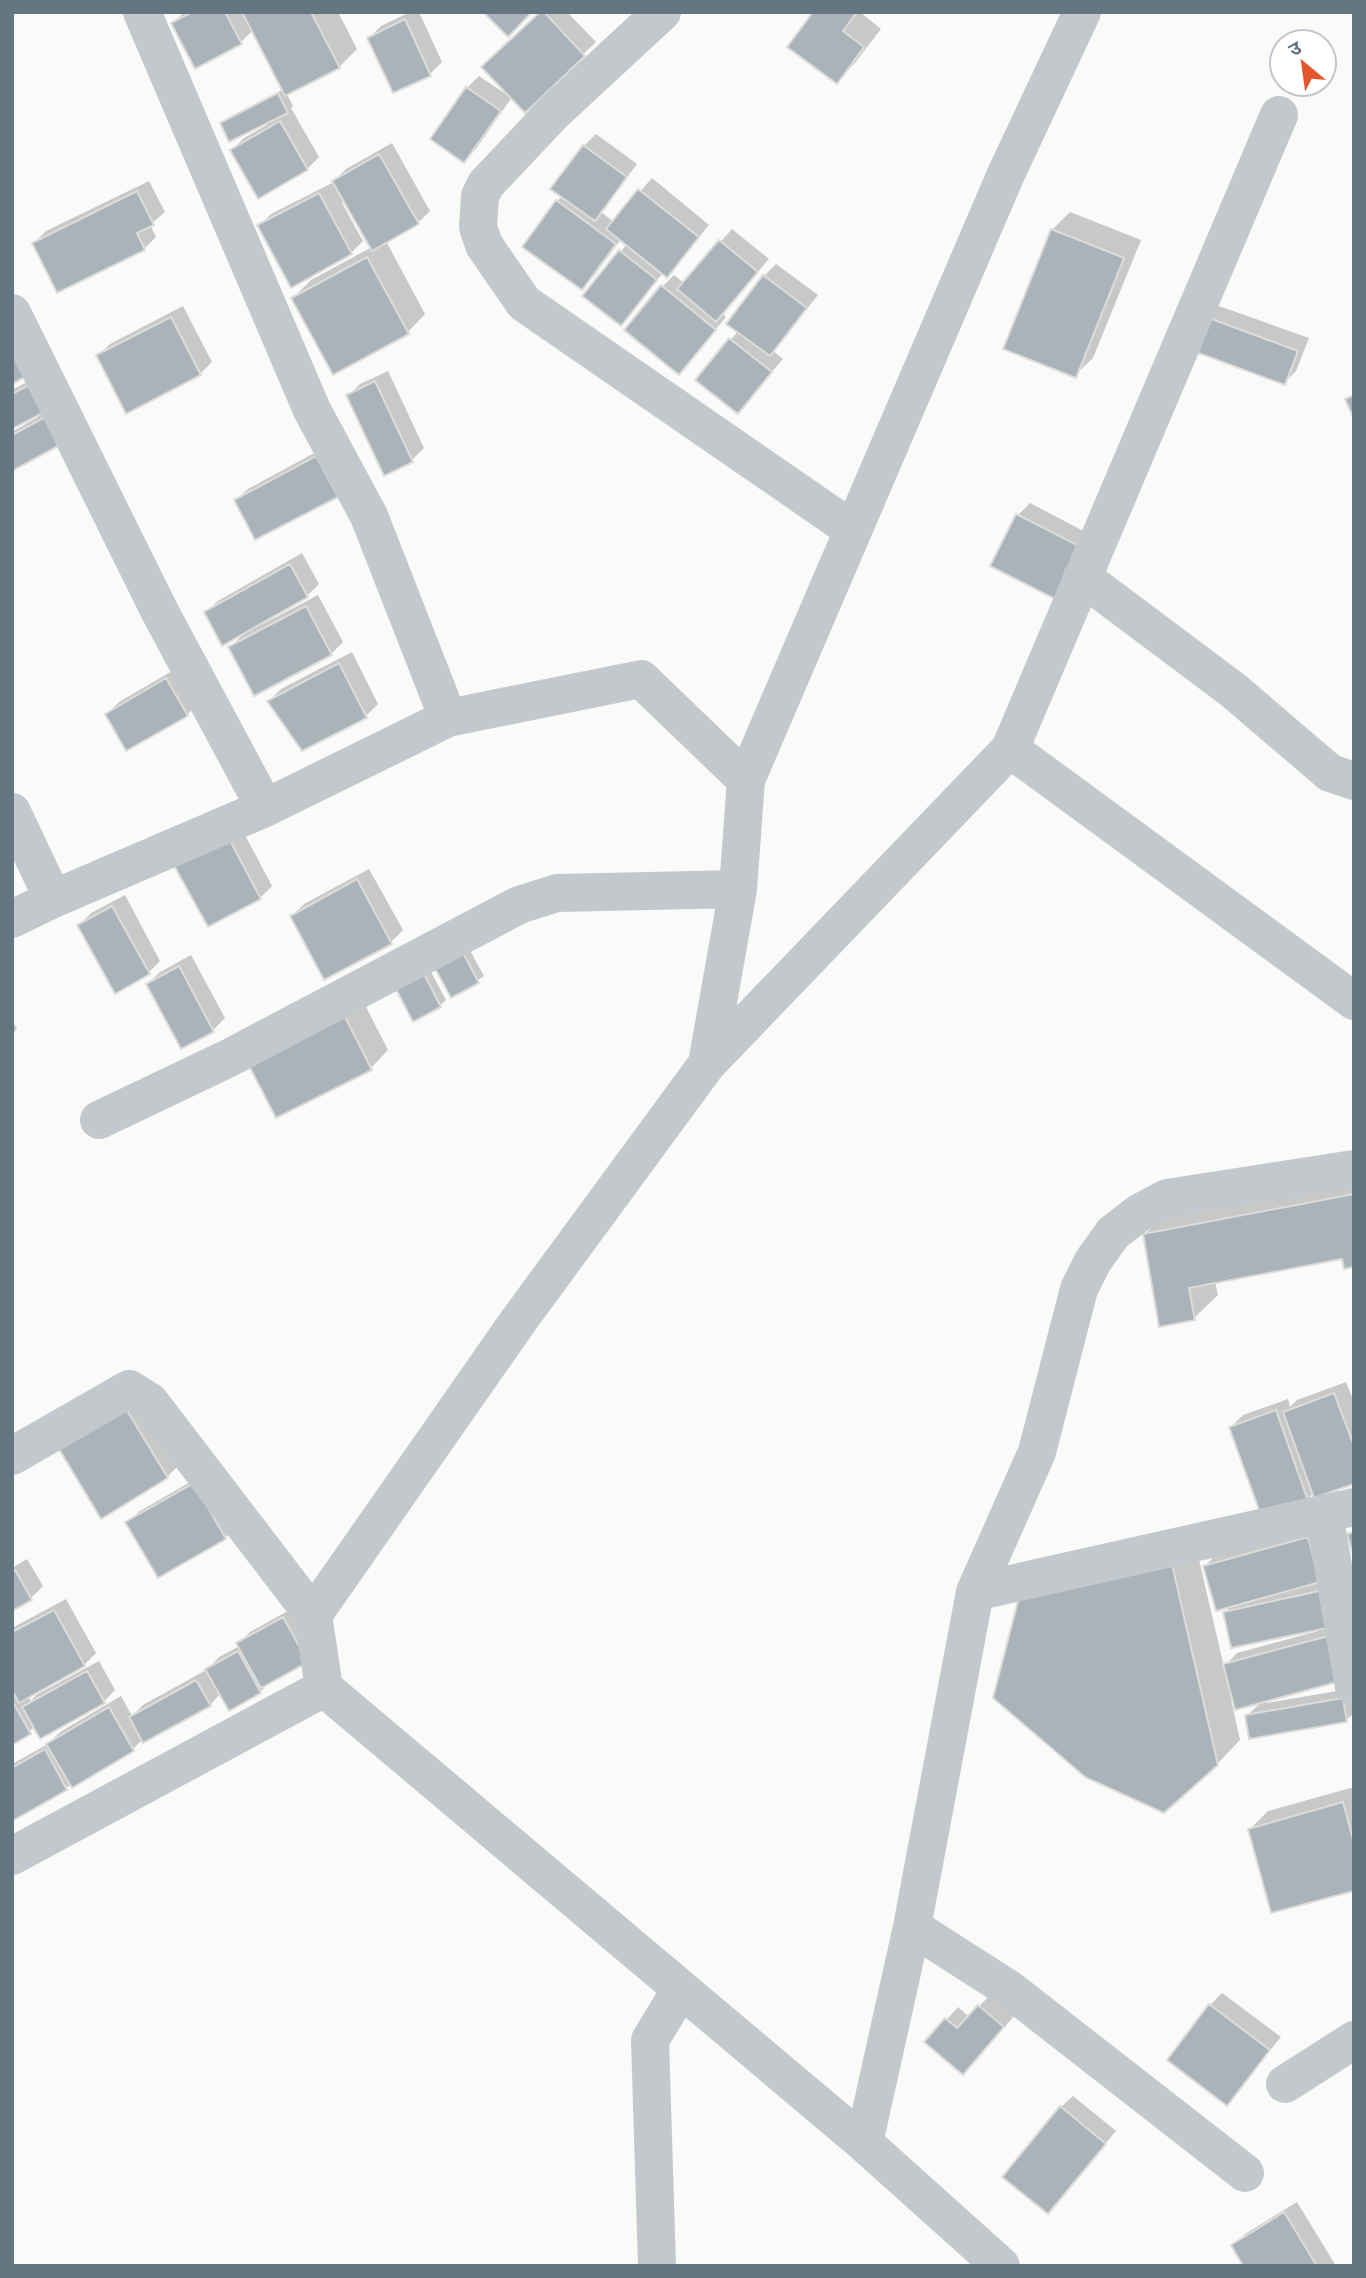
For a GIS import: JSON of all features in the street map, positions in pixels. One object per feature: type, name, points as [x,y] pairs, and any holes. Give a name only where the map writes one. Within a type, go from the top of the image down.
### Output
[{"type":"street","points":[[142,12],[312,410],[369,516],[448,718]]},
{"type":"street","points":[[662,12],[554,112],[486,184],[477,212],[478,227],[484,245],[524,303],[853,530]]},
{"type":"street","points":[[707,1064],[738,889],[746,779],[1006,174],[1082,12]]},
{"type":"street","points":[[313,1615],[519,1320],[707,1064],[1010,749],[1279,115]]},
{"type":"street","points":[[12,313],[160,612],[265,808]]},
{"type":"street","points":[[1082,577],[1233,690],[1330,773],[1354,780]]},
{"type":"street","points":[[12,919],[265,808],[448,718],[640,680],[746,779]]},
{"type":"street","points":[[1010,749],[1354,1001]]},
{"type":"street","points":[[12,812],[53,899]]},
{"type":"street","points":[[99,1120],[229,1058],[519,905],[557,893],[738,889]]},
{"type":"street","points":[[864,2143],[912,1927],[975,1592],[1037,1452],[1079,1289],[1093,1261],[1113,1233],[1139,1213],[1167,1198],[1354,1169]]},
{"type":"street","points":[[12,1456],[128,1389],[150,1402],[313,1615],[324,1688],[864,2143],[1001,2266]]},
{"type":"street","points":[[975,1592],[1339,1511],[1354,1687]]},
{"type":"street","points":[[12,1856],[324,1688]]},
{"type":"street","points":[[912,1927],[1009,1989],[1245,2173]]},
{"type":"street","points":[[657,2266],[650,2040],[681,1989]]},
{"type":"street","points":[[1285,2084],[1354,2040]]},
{"type":"building","points":[[192,12],[225,12],[242,44],[195,69],[171,23]]},
{"type":"building","points":[[242,12],[311,12],[340,68],[285,96]]},
{"type":"building","points":[[483,12],[532,12],[508,37]]},
{"type":"building","points":[[540,12],[544,12],[585,56],[525,113],[481,67]]},
{"type":"building","points":[[813,12],[857,12],[843,31],[864,47],[837,84],[787,47]]},
{"type":"building","points":[[405,19],[431,76],[393,93],[367,38]]},
{"type":"building","points":[[466,87],[501,111],[464,163],[430,139]]},
{"type":"building","points":[[278,93],[288,113],[229,142],[220,123]]},
{"type":"building","points":[[280,121],[308,170],[258,199],[230,150]]},
{"type":"building","points":[[583,145],[627,177],[595,221],[550,189]]},
{"type":"building","points":[[379,154],[419,224],[372,251],[332,181]]},
{"type":"building","points":[[638,189],[699,237],[667,278],[606,229]]},
{"type":"building","points":[[137,191],[154,225],[137,233],[145,250],[57,293],[32,243]]},
{"type":"building","points":[[319,193],[352,254],[291,288],[257,225]]},
{"type":"building","points":[[556,200],[616,244],[582,290],[522,247]]},
{"type":"building","points":[[1051,229],[1124,258],[1076,378],[1003,349]]},
{"type":"building","points":[[719,240],[758,272],[716,322],[677,289]]},
{"type":"building","points":[[619,250],[657,280],[621,326],[582,296]]},
{"type":"building","points":[[367,257],[409,334],[333,375],[291,298]]},
{"type":"building","points":[[763,275],[807,308],[770,356],[726,324]]},
{"type":"building","points":[[661,285],[716,330],[679,375],[624,330]]},
{"type":"building","points":[[171,317],[201,375],[126,414],[96,355]]},
{"type":"building","points":[[1206,317],[1298,351],[1285,385],[1193,351]]},
{"type":"building","points":[[12,331],[34,372],[12,384]]},
{"type":"building","points":[[729,338],[772,372],[738,414],[695,380]]},
{"type":"building","points":[[42,378],[56,406],[12,429],[12,394]]},
{"type":"building","points":[[375,381],[413,462],[384,476],[346,395]]},
{"type":"building","points":[[1354,395],[1354,419],[1345,399]]},
{"type":"building","points":[[58,410],[73,438],[12,471],[12,435]]},
{"type":"building","points":[[316,456],[338,497],[255,540],[234,500]]},
{"type":"building","points":[[1016,514],[1083,548],[1057,600],[990,566]]},
{"type":"building","points":[[290,564],[308,597],[222,646],[204,612]]},
{"type":"building","points":[[306,606],[332,655],[254,696],[228,647]]},
{"type":"building","points":[[339,663],[367,718],[302,751],[267,701]]},
{"type":"building","points":[[166,678],[188,716],[126,751],[105,714]]},
{"type":"building","points":[[225,831],[261,899],[208,927],[171,860]]},
{"type":"building","points":[[357,879],[392,944],[324,980],[290,916]]},
{"type":"building","points":[[112,906],[150,974],[115,994],[77,925]]},
{"type":"building","points":[[461,949],[479,983],[451,998],[433,965]]},
{"type":"building","points":[[179,966],[214,1032],[181,1049],[146,984]]},
{"type":"building","points":[[424,974],[441,1007],[413,1022],[396,989]]},
{"type":"building","points":[[339,1005],[372,1070],[276,1118],[243,1054]]},
{"type":"building","points":[[1354,1194],[1354,1267],[1344,1269],[1342,1259],[1189,1288],[1195,1320],[1159,1327],[1143,1234]]},
{"type":"building","points":[[1334,1393],[1354,1446],[1354,1484],[1314,1498],[1283,1412]]},
{"type":"building","points":[[123,1404],[168,1478],[101,1519],[56,1444]]},
{"type":"building","points":[[1276,1410],[1308,1501],[1262,1518],[1229,1427]]},
{"type":"building","points":[[194,1483],[226,1539],[158,1578],[125,1522]]},
{"type":"building","points":[[1354,1532],[1354,1558],[1347,1534]]},
{"type":"building","points":[[1308,1537],[1320,1582],[1216,1611],[1203,1566]]},
{"type":"building","points":[[1171,1560],[1218,1765],[1164,1813],[1085,1777],[993,1698],[1019,1597]]},
{"type":"building","points":[[15,1570],[32,1600],[12,1611],[12,1571]]},
{"type":"building","points":[[1324,1590],[1332,1627],[1231,1648],[1223,1612]]},
{"type":"building","points":[[54,1610],[85,1666],[19,1703],[12,1690],[12,1632]]},
{"type":"building","points":[[283,1617],[308,1662],[261,1688],[236,1643]]},
{"type":"building","points":[[1336,1634],[1348,1679],[1235,1710],[1223,1664]]},
{"type":"building","points":[[238,1651],[261,1693],[229,1711],[205,1669]]},
{"type":"building","points":[[87,1671],[105,1703],[40,1739],[22,1707]]},
{"type":"building","points":[[196,1680],[211,1706],[143,1743],[129,1717]]},
{"type":"building","points":[[1343,1698],[1347,1722],[1249,1739],[1245,1715]]},
{"type":"building","points":[[12,1701],[31,1734],[12,1745]]},
{"type":"building","points":[[109,1707],[134,1751],[72,1788],[46,1744]]},
{"type":"building","points":[[45,1749],[67,1790],[12,1821],[12,1768]]},
{"type":"building","points":[[1343,1802],[1354,1843],[1354,1891],[1271,1913],[1248,1829]]},
{"type":"building","points":[[1209,2004],[1270,2050],[1227,2106],[1167,2060]]},
{"type":"building","points":[[978,2005],[1004,2027],[963,2075],[924,2042],[945,2018],[957,2028]]},
{"type":"building","points":[[1060,2106],[1106,2144],[1048,2214],[1002,2177]]},
{"type":"building","points":[[1284,2212],[1317,2266],[1243,2266],[1231,2245]]}]
